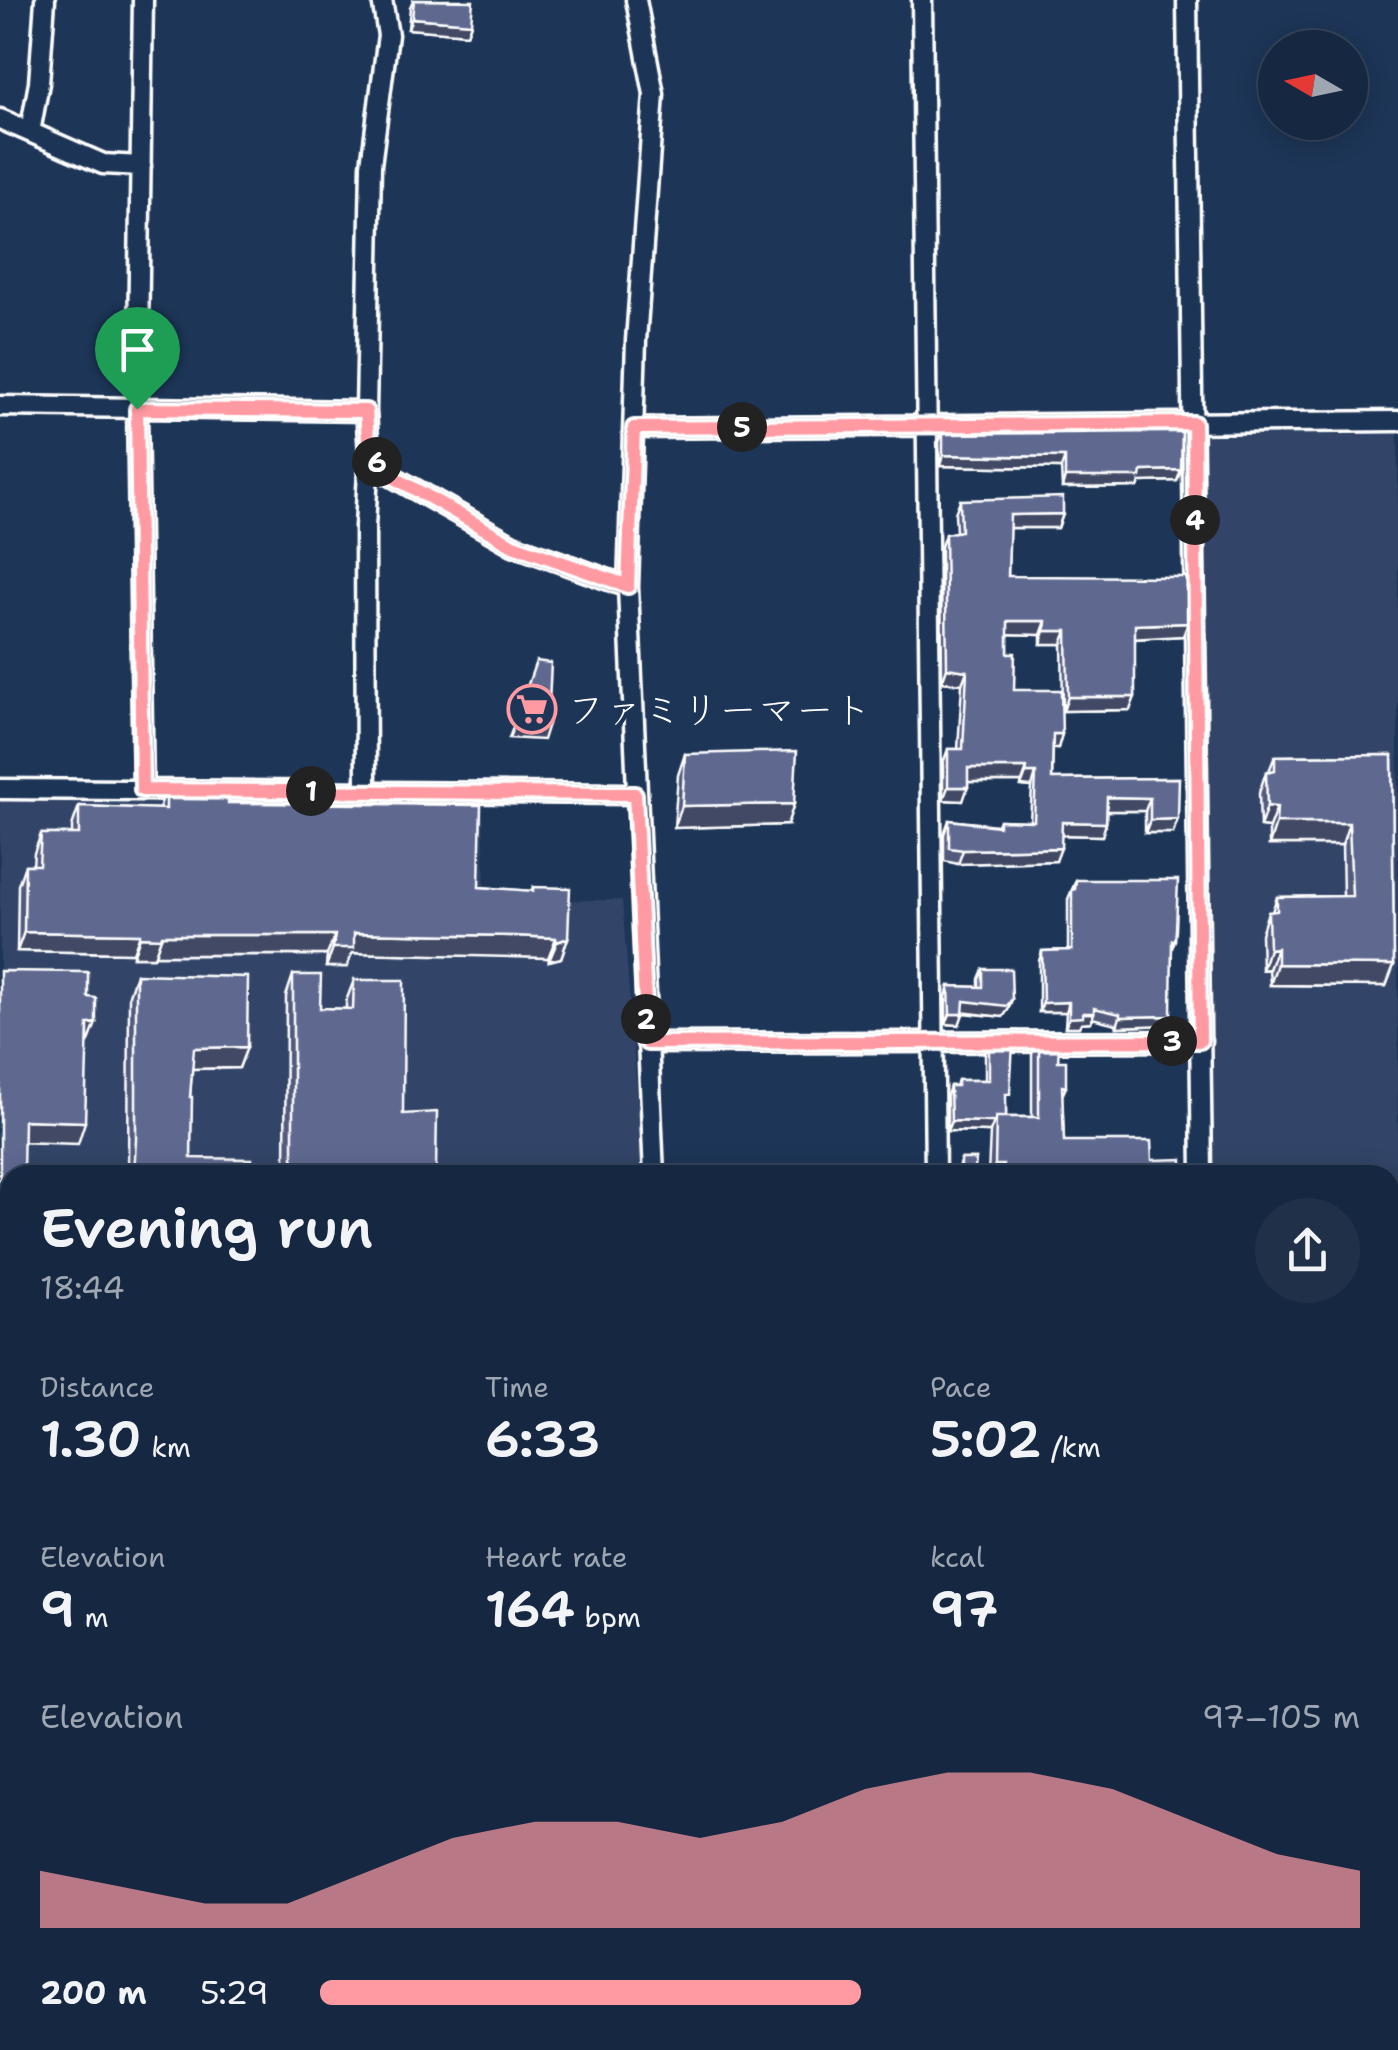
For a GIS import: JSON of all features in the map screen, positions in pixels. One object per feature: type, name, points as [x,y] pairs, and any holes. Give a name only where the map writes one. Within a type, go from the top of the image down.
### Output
[{"type":"street","points":[[30,132],[39,82],[45,0]]},
{"type":"street","points":[[142,0],[137,409],[142,790]]},
{"type":"street","points":[[366,792],[366,411],[372,165],[388,35],[382,0]]},
{"type":"street","points":[[636,0],[654,94],[636,342],[628,586],[653,1165]]},
{"type":"street","points":[[922,0],[935,1165]]},
{"type":"street","points":[[1187,0],[1202,1165]]},
{"type":"street","points":[[0,120],[103,164],[141,166]]},
{"type":"street","points":[[0,406],[366,411]]},
{"type":"street","points":[[634,428],[1398,420]]},
{"type":"street","points":[[369,453],[388,474],[513,545],[628,586]]},
{"type":"street","points":[[0,789],[635,794]]},
{"type":"street","points":[[647,1043],[1200,1041]]},
{"type":"shaded area","points":[[1398,434],[1398,1165],[1213,1165],[1205,436]]},
{"type":"shaded area","points":[[0,800],[483,804],[485,901],[622,900],[642,1165],[0,1165]]},
{"type":"building","points":[[414,0],[473,1],[471,23],[412,18]]},
{"type":"building","points":[[1166,425],[1182,429],[1181,470],[1142,471],[1141,477],[1065,477],[1065,457],[943,455],[943,432],[1085,432],[1085,428]]},
{"type":"building","points":[[1063,497],[1063,514],[1010,515],[1008,576],[1187,577],[1188,623],[1135,625],[1135,697],[1068,697],[1067,631],[1045,631],[1046,621],[1008,621],[1008,653],[1015,653],[1014,690],[1061,690],[1062,734],[1053,734],[1052,779],[1179,778],[1178,819],[1150,820],[1150,798],[1107,797],[1106,823],[1062,822],[1061,848],[949,848],[949,820],[999,826],[999,820],[1034,821],[1036,773],[1026,773],[1027,768],[968,768],[968,787],[948,787],[948,749],[963,749],[967,671],[947,668],[945,534],[961,531],[960,500]]},
{"type":"building","name":"ファミリーマート","points":[[536,661],[551,663],[548,724],[515,722]]},
{"type":"building","points":[[797,751],[794,804],[682,806],[685,754]]},
{"type":"building","points":[[1392,755],[1394,965],[1277,964],[1277,948],[1269,949],[1268,912],[1277,911],[1277,897],[1352,896],[1349,823],[1276,823],[1277,807],[1267,806],[1266,772],[1275,770],[1275,756]]},
{"type":"building","points":[[229,787],[228,803],[481,805],[479,887],[533,891],[533,887],[570,888],[568,938],[557,942],[556,938],[514,936],[354,933],[354,948],[333,948],[335,935],[161,938],[140,934],[24,932],[25,865],[39,865],[41,834],[79,834],[79,806],[166,809],[166,788]]},
{"type":"building","points":[[1076,880],[1178,880],[1171,1016],[1120,1017],[1094,1008],[1094,1013],[1069,1018],[1069,1002],[1043,1003],[1042,951],[1072,950],[1072,890]]},
{"type":"building","points":[[983,969],[1011,969],[1012,999],[1007,1006],[964,1001],[963,1014],[950,1014],[949,986],[983,987]]},
{"type":"building","points":[[0,971],[88,972],[88,997],[96,998],[96,1023],[88,1024],[85,1122],[24,1120],[23,1165],[0,1165]]},
{"type":"building","points":[[136,974],[248,977],[247,1047],[194,1048],[191,1158],[252,1159],[252,1165],[135,1165]]},
{"type":"building","points":[[293,975],[321,975],[320,1008],[353,1009],[354,980],[404,980],[403,1114],[437,1112],[436,1165],[293,1165]]},
{"type":"building","points":[[1039,1035],[1055,1035],[1058,1061],[1066,1061],[1066,1087],[1062,1086],[1064,1141],[1151,1141],[1152,1160],[1182,1159],[1182,1165],[995,1165],[996,1117],[1039,1117]]},
{"type":"building","points":[[989,1044],[1013,1044],[1006,1117],[996,1117],[994,1122],[951,1121],[950,1086],[957,1086],[958,1080],[989,1080]]},
{"type":"building","points":[[961,1159],[976,1159],[975,1165],[961,1165]]},
{"type":"place","name":"ファミリーマート","points":[[532,709]]},
{"type":"route","points":[[137,409],[366,411],[369,453],[388,474],[513,545],[628,586],[634,428],[1194,423],[1200,1041],[647,1043],[635,794],[142,790],[137,409]]}]
